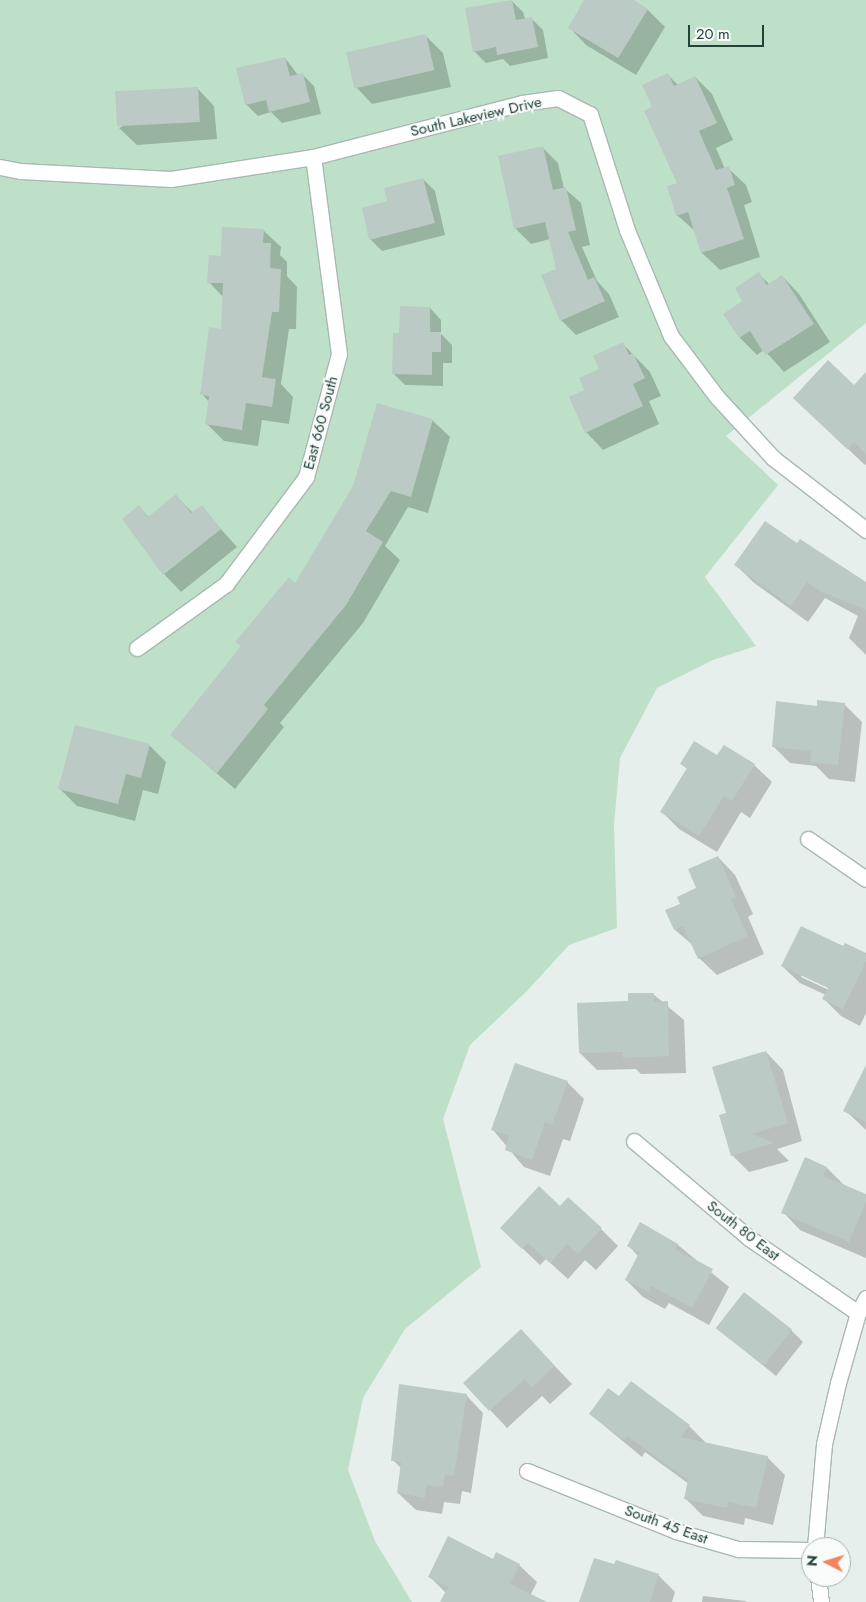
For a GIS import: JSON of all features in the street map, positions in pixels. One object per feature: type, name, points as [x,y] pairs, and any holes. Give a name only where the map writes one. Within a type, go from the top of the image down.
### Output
[{"type":"street","name":"South Lakeview Drive","points":[[0,167],[20,171],[171,179],[313,157],[522,103],[558,98],[590,114],[627,230],[671,336],[717,397],[774,458],[866,530]]},
{"type":"street","name":"East 660 South","points":[[137,648],[226,584],[306,477],[339,354],[313,157]]},
{"type":"street","points":[[808,839],[866,879]]},
{"type":"street","name":"South 80 East","points":[[634,1141],[749,1238],[858,1313]]},
{"type":"street","points":[[816,1537],[824,1444],[858,1313],[866,1298]]},
{"type":"street","name":"South 45 East","points":[[528,1472],[676,1531],[738,1549],[801,1550]]},
{"type":"street","points":[[819,1587],[821,1602]]},
{"type":"green space","points":[[0,0],[866,0],[866,323],[726,436],[778,485],[705,577],[756,646],[713,660],[657,688],[620,758],[614,825],[617,928],[569,945],[527,991],[470,1045],[443,1119],[481,1267],[405,1329],[363,1398],[348,1470],[375,1541],[412,1602],[0,1602]]},
{"type":"building","points":[[512,0],[516,20],[532,17],[538,47],[497,55],[496,47],[473,52],[465,8]]},
{"type":"building","points":[[584,0],[634,0],[648,9],[618,58],[568,28]]},
{"type":"building","points":[[426,34],[434,70],[354,88],[346,52]]},
{"type":"building","points":[[285,57],[290,76],[303,73],[310,102],[269,112],[266,100],[245,105],[236,68]]},
{"type":"building","points":[[668,73],[674,86],[695,76],[717,123],[699,131],[716,170],[729,166],[735,185],[727,188],[744,239],[701,253],[688,212],[676,216],[667,186],[677,183],[644,111],[652,107],[642,85]]},
{"type":"building","points":[[198,87],[200,122],[117,126],[115,91]]},
{"type":"building","points":[[543,146],[553,190],[566,187],[576,230],[568,232],[588,280],[594,277],[605,301],[560,321],[541,275],[556,269],[545,222],[514,229],[498,156]]},
{"type":"building","points":[[423,178],[435,223],[369,240],[362,208],[387,201],[384,188]]},
{"type":"building","points":[[222,227],[264,229],[263,243],[271,243],[270,268],[281,269],[279,312],[272,312],[262,377],[276,379],[272,407],[246,403],[242,430],[205,424],[209,396],[200,395],[209,327],[221,329],[223,283],[207,283],[209,255],[221,256]]},
{"type":"building","points":[[759,272],[767,285],[782,275],[814,324],[765,355],[750,331],[739,338],[723,314],[742,301],[735,288]]},
{"type":"building","points":[[400,306],[430,307],[430,332],[441,332],[441,352],[432,352],[432,375],[392,374],[393,333],[399,333]]},
{"type":"building","points":[[623,342],[629,355],[633,353],[645,378],[633,384],[643,406],[585,433],[569,397],[584,390],[579,378],[599,369],[593,356]]},
{"type":"building","points":[[828,360],[854,385],[866,372],[866,454],[854,442],[847,449],[793,398]]},
{"type":"building","points":[[377,403],[433,419],[411,497],[391,491],[366,531],[383,542],[346,605],[264,705],[268,709],[217,773],[170,735],[241,646],[235,642],[289,577],[295,583],[353,486]]},
{"type":"building","points":[[176,494],[191,513],[202,505],[221,529],[163,575],[122,519],[139,505],[148,517]]},
{"type":"building","points":[[765,521],[797,543],[800,539],[866,582],[866,610],[821,592],[807,582],[791,606],[734,565]]},
{"type":"building","points":[[817,700],[845,703],[838,765],[810,762],[811,751],[772,747],[776,701],[817,706]]},
{"type":"building","points":[[75,725],[150,744],[141,778],[126,774],[118,804],[58,789]]},
{"type":"building","points":[[694,741],[717,755],[724,745],[755,764],[732,801],[724,796],[699,836],[660,812],[687,768],[680,764]]},
{"type":"building","points":[[718,856],[736,897],[731,899],[748,936],[698,959],[683,926],[674,930],[665,910],[680,904],[677,897],[696,888],[688,869]]},
{"type":"building","points":[[801,926],[843,946],[845,943],[866,953],[866,961],[843,1009],[822,999],[828,988],[781,966]]},
{"type":"building","points":[[628,993],[654,993],[654,1002],[668,1001],[669,1056],[623,1058],[623,1052],[579,1053],[577,1003],[628,1001]]},
{"type":"building","points":[[766,1051],[788,1123],[752,1134],[774,1143],[731,1156],[719,1115],[726,1113],[712,1067]]},
{"type":"building","points":[[515,1063],[568,1081],[552,1125],[545,1122],[532,1160],[505,1150],[509,1136],[491,1130]]},
{"type":"building","points":[[866,1065],[866,1122],[843,1111]]},
{"type":"building","points":[[805,1157],[827,1167],[823,1176],[866,1194],[866,1202],[849,1242],[781,1213]]},
{"type":"building","points":[[539,1186],[560,1206],[568,1197],[602,1228],[578,1254],[567,1244],[550,1263],[528,1243],[522,1249],[500,1228]]},
{"type":"building","points":[[640,1222],[678,1244],[675,1249],[713,1269],[692,1308],[651,1286],[648,1292],[625,1280],[639,1253],[627,1246]]},
{"type":"building","points":[[744,1292],[792,1330],[764,1366],[716,1328]]},
{"type":"building","points":[[521,1329],[555,1366],[532,1387],[525,1379],[489,1411],[463,1383]]},
{"type":"building","points":[[631,1381],[690,1425],[681,1437],[768,1456],[756,1508],[728,1502],[727,1508],[684,1499],[688,1480],[627,1436],[624,1440],[589,1414],[608,1388],[619,1396]]},
{"type":"building","points":[[399,1384],[467,1394],[454,1476],[445,1475],[443,1487],[427,1485],[425,1498],[397,1493],[401,1462],[391,1461]]},
{"type":"building","points":[[448,1536],[493,1559],[496,1552],[520,1564],[510,1584],[547,1602],[440,1602],[448,1587],[428,1577]]},
{"type":"building","points":[[594,1558],[614,1564],[616,1560],[659,1574],[650,1602],[579,1602]]}]
